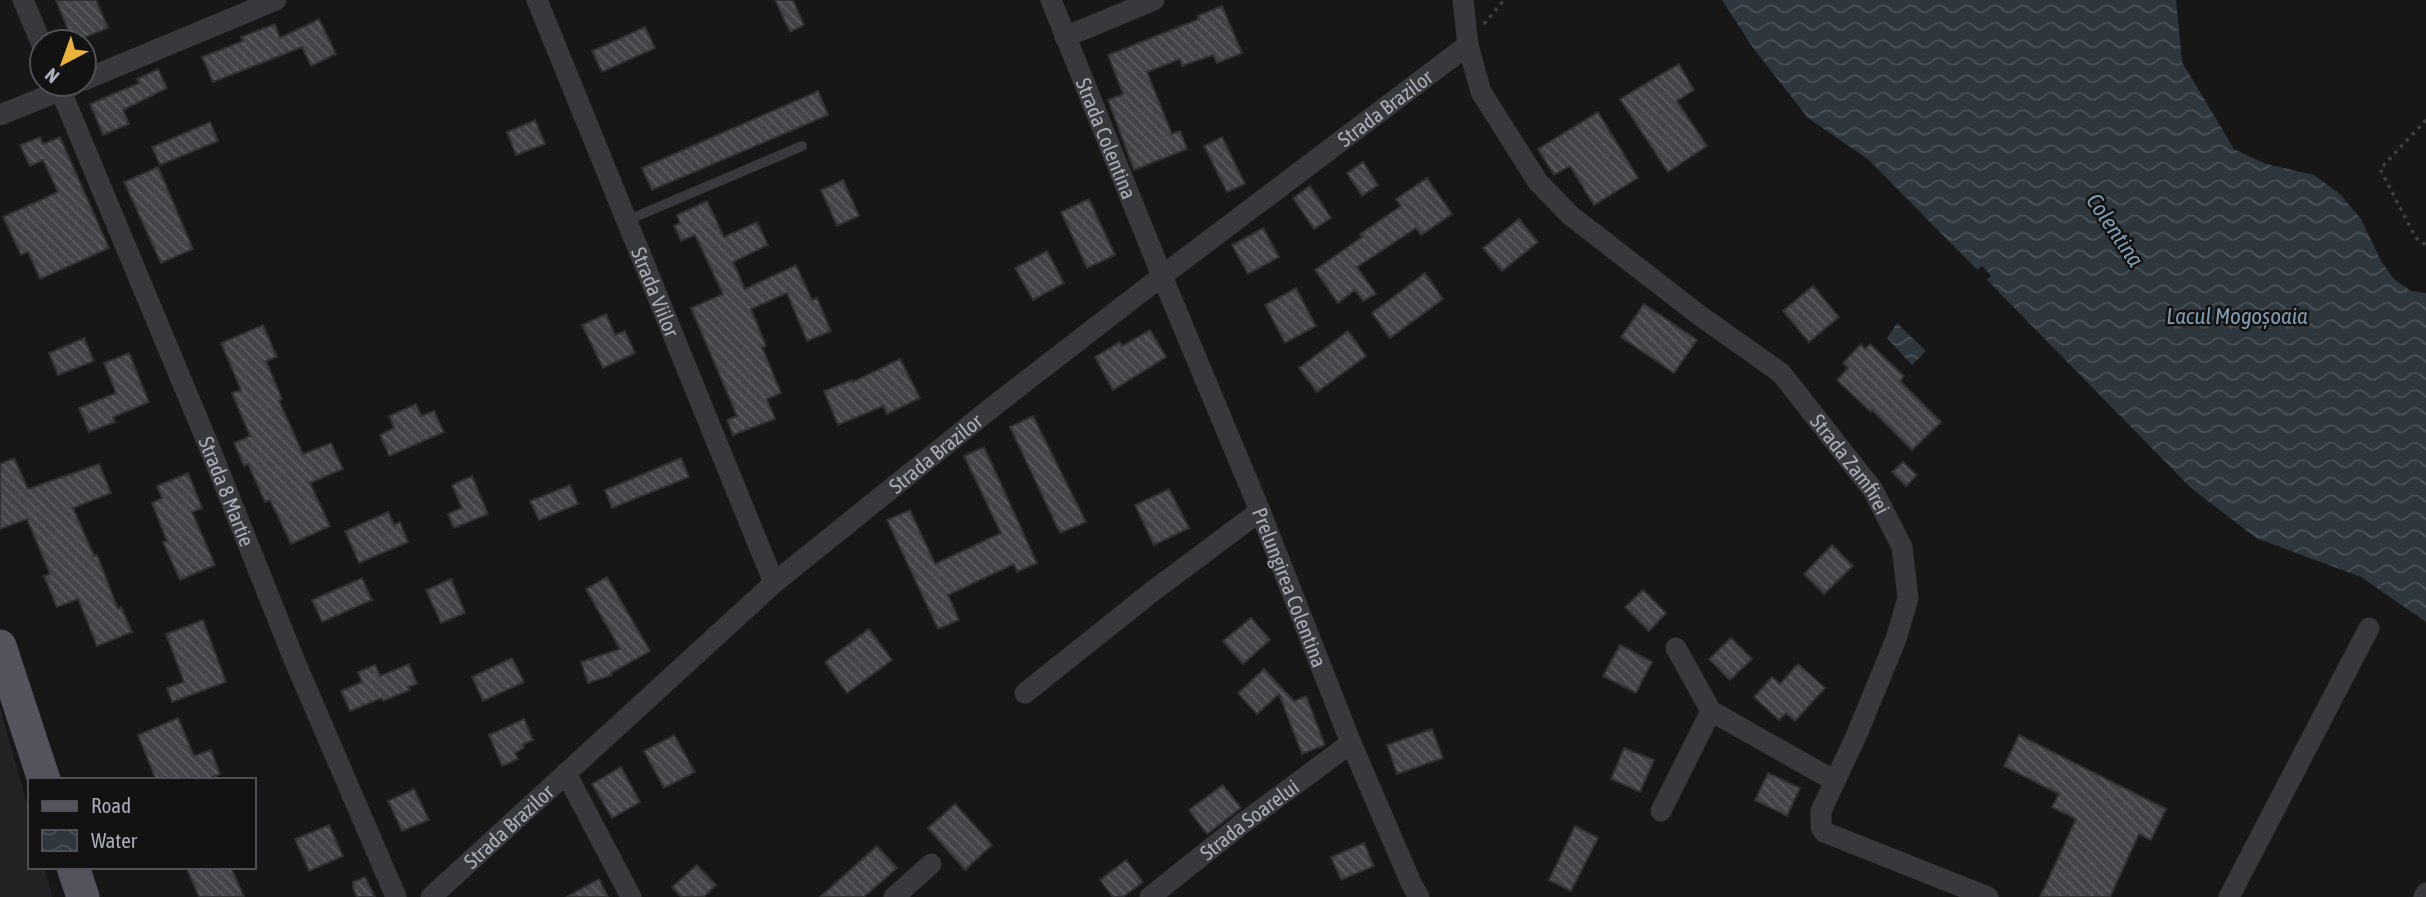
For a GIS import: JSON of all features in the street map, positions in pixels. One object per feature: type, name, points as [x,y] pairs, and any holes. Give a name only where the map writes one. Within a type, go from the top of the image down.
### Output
[{"type":"main road","points":[[0,646],[43,778]]},
{"type":"main road","points":[[74,869],[83,897]]},
{"type":"street","points":[[23,0],[35,28]]},
{"type":"street","points":[[98,74],[276,0]]},
{"type":"street","name":"Strada Viilor","points":[[537,0],[774,583]]},
{"type":"street","name":"Strada Colentina","points":[[1051,0],[1162,276]]},
{"type":"street","points":[[1065,37],[1154,0]]},
{"type":"street","name":"Strada Zamfirei","points":[[1463,0],[1468,45],[1481,92],[1538,182],[1570,215],[1699,315],[1781,373],[1873,490],[1902,547],[1908,598],[1896,639],[1821,811],[1821,827],[1824,832],[1988,897]]},
{"type":"street","name":"Strada Brazilor","points":[[431,897],[774,583],[1162,276],[1468,45]]},
{"type":"street","points":[[0,115],[38,98]]},
{"type":"street","name":"Strada 8 Martie","points":[[70,98],[293,657],[397,897]]},
{"type":"street","name":"Prelungirea Colentina","points":[[1162,276],[1260,510],[1351,743],[1418,897]]},
{"type":"street","points":[[1025,693],[1260,510]]},
{"type":"street","points":[[2229,897],[2369,628]]},
{"type":"street","points":[[1676,648],[1711,711],[1835,780]]},
{"type":"street","points":[[1661,811],[1711,711]]},
{"type":"street","name":"Strada Soarelui","points":[[1150,897],[1243,823],[1351,743]]},
{"type":"street","points":[[566,773],[631,897]]},
{"type":"street","points":[[894,897],[931,864]]},
{"type":"lane","points":[[628,220],[802,146]]},
{"type":"path","points":[[2426,120],[2380,169],[2416,238],[2426,245]]},
{"type":"shaded area","points":[[0,707],[28,808],[28,869],[45,869],[52,897],[0,897]]},
{"type":"water","name":"Lacul Mogoșoaia","points":[[1722,0],[2176,0],[2182,62],[2234,149],[2266,164],[2314,175],[2340,194],[2361,219],[2381,261],[2394,279],[2411,291],[2426,293],[2426,622],[2361,577],[2256,538],[2190,487],[1869,160],[1808,118],[1753,48]]},
{"type":"water","points":[[1897,323],[1926,351],[1912,365],[1887,338]]},
{"type":"pier","points":[[1959,251],[1977,270],[1982,266],[1991,276],[1987,280],[1999,292],[1996,295],[1956,254]]},
{"type":"building","points":[[56,0],[96,0],[108,28],[98,32],[98,28],[67,28]]},
{"type":"building","points":[[775,0],[793,0],[804,25],[790,32]]},
{"type":"building","points":[[1222,6],[1242,53],[1217,63],[1213,55],[1182,66],[1180,59],[1147,72],[1172,134],[1180,131],[1187,149],[1134,170],[1108,100],[1123,94],[1108,55],[1199,19],[1197,16]]},
{"type":"building","points":[[319,19],[336,54],[311,66],[302,47],[213,82],[202,57],[243,41],[241,37],[275,24],[280,38]]},
{"type":"building","points":[[645,27],[655,48],[602,72],[592,51]]},
{"type":"building","points":[[1679,64],[1694,90],[1677,101],[1707,146],[1668,172],[1620,99]]},
{"type":"building","points":[[158,69],[167,88],[123,110],[129,124],[103,135],[90,104],[139,83],[137,79]]},
{"type":"building","points":[[818,91],[828,115],[652,190],[642,168]]},
{"type":"building","points":[[1598,112],[1638,178],[1594,205],[1570,166],[1554,175],[1538,149]]},
{"type":"building","points":[[535,120],[545,144],[516,155],[507,132]]},
{"type":"building","points":[[210,122],[218,141],[160,165],[152,147]]},
{"type":"building","points":[[40,137],[43,144],[60,137],[109,248],[40,279],[28,252],[21,255],[3,217],[58,192],[43,160],[30,166],[20,145]]},
{"type":"building","points":[[1222,137],[1245,184],[1227,192],[1204,146]]},
{"type":"building","points":[[1363,162],[1378,185],[1362,196],[1347,173]]},
{"type":"building","points":[[158,167],[193,249],[161,263],[124,182]]},
{"type":"building","points":[[1427,178],[1452,214],[1421,235],[1416,228],[1357,267],[1376,294],[1363,301],[1355,290],[1338,303],[1315,270],[1401,206],[1396,199]]},
{"type":"building","points":[[843,180],[859,216],[837,226],[821,190]]},
{"type":"building","points":[[1310,186],[1331,218],[1314,229],[1293,198]]},
{"type":"building","points":[[1089,199],[1115,255],[1087,268],[1061,212]]},
{"type":"building","points":[[707,201],[724,237],[757,222],[768,245],[733,262],[745,289],[796,265],[812,300],[817,298],[831,331],[807,341],[787,293],[751,309],[766,346],[762,347],[781,393],[767,399],[775,419],[733,435],[727,420],[737,416],[691,308],[723,294],[695,235],[681,241],[674,226],[680,223],[677,215]]},
{"type":"building","points":[[1519,219],[1538,242],[1502,271],[1483,248]]},
{"type":"building","points":[[1263,228],[1279,257],[1248,274],[1232,245]]},
{"type":"building","points":[[1047,251],[1064,283],[1033,300],[1015,268]]},
{"type":"building","points":[[1425,273],[1443,299],[1390,338],[1372,313]]},
{"type":"building","points":[[1813,286],[1839,317],[1809,342],[1783,311]]},
{"type":"building","points":[[1296,288],[1316,326],[1285,343],[1265,305]]},
{"type":"building","points":[[1644,304],[1697,340],[1674,373],[1621,337]]},
{"type":"building","points":[[606,314],[615,335],[625,331],[635,353],[603,368],[582,325]]},
{"type":"building","points":[[263,325],[277,357],[266,361],[282,399],[279,401],[303,454],[331,443],[343,469],[310,483],[330,526],[291,544],[270,500],[265,502],[248,464],[244,466],[234,443],[250,436],[232,393],[241,390],[221,343]]},
{"type":"building","points":[[1150,330],[1166,357],[1113,390],[1095,357],[1120,342],[1122,346]]},
{"type":"building","points":[[1348,331],[1366,356],[1317,392],[1299,368]]},
{"type":"building","points":[[84,338],[94,361],[58,375],[49,353]]},
{"type":"building","points":[[1861,344],[1865,349],[1870,344],[1904,376],[1900,381],[1941,422],[1912,450],[1837,380],[1848,368],[1843,363]]},
{"type":"building","points":[[129,353],[149,402],[113,417],[115,422],[89,432],[79,408],[116,393],[104,363]]},
{"type":"building","points":[[900,359],[920,398],[887,414],[883,406],[838,425],[824,391],[852,380],[853,382]]},
{"type":"building","points":[[416,404],[421,416],[434,411],[444,432],[389,456],[380,435],[394,428],[389,416]]},
{"type":"building","points":[[1033,416],[1086,522],[1060,533],[1010,427]]},
{"type":"building","points":[[984,447],[1037,563],[1017,572],[1014,564],[948,595],[959,620],[938,629],[887,520],[910,510],[935,564],[1001,533],[964,456]]},
{"type":"building","points":[[14,458],[28,489],[99,464],[111,493],[73,508],[94,556],[97,555],[118,609],[121,607],[132,632],[97,646],[78,599],[57,607],[44,576],[50,574],[27,519],[0,529],[0,464]]},
{"type":"building","points":[[681,458],[689,477],[612,508],[605,490]]},
{"type":"building","points":[[1903,462],[1917,475],[1906,486],[1892,472]]},
{"type":"building","points":[[188,473],[202,508],[192,512],[215,565],[180,580],[163,542],[167,541],[152,503],[162,498],[157,486]]},
{"type":"building","points":[[472,476],[488,514],[454,528],[448,514],[462,508],[452,485]]},
{"type":"building","points":[[570,485],[578,504],[539,520],[530,501]]},
{"type":"building","points":[[1169,489],[1189,528],[1154,545],[1135,505]]},
{"type":"building","points":[[388,512],[394,525],[400,522],[408,542],[359,563],[345,531]]},
{"type":"building","points":[[1832,545],[1853,566],[1824,594],[1804,574]]},
{"type":"building","points":[[607,577],[650,651],[611,673],[612,675],[588,683],[581,662],[620,649],[586,589]]},
{"type":"building","points":[[362,578],[372,600],[322,622],[312,600]]},
{"type":"building","points":[[451,579],[465,613],[441,623],[426,590]]},
{"type":"building","points":[[1643,590],[1666,613],[1649,631],[1625,607]]},
{"type":"building","points":[[1251,618],[1270,640],[1243,664],[1223,641]]},
{"type":"building","points":[[203,620],[226,682],[172,702],[167,688],[184,682],[166,634]]},
{"type":"building","points":[[869,629],[892,660],[847,693],[825,662]]},
{"type":"building","points":[[1731,638],[1752,659],[1730,680],[1709,659]]},
{"type":"building","points":[[1620,645],[1652,662],[1636,693],[1603,676]]},
{"type":"building","points":[[512,658],[524,682],[483,701],[472,677]]},
{"type":"building","points":[[409,664],[417,684],[408,687],[410,690],[350,711],[341,691],[362,682],[358,672],[375,665],[380,676]]},
{"type":"building","points":[[1798,664],[1825,688],[1795,721],[1786,713],[1779,720],[1754,697],[1772,677],[1780,684]]},
{"type":"building","points":[[1264,669],[1294,701],[1306,696],[1325,745],[1302,754],[1279,694],[1257,714],[1238,693]]},
{"type":"building","points":[[178,718],[194,756],[211,750],[220,774],[211,778],[155,778],[138,735]]},
{"type":"building","points":[[524,719],[533,740],[523,744],[524,748],[515,753],[518,759],[502,766],[489,735]]},
{"type":"building","points":[[1432,729],[1443,758],[1397,774],[1387,745]]},
{"type":"building","points":[[674,735],[695,772],[664,788],[644,751]]},
{"type":"building","points":[[2019,735],[2166,809],[2151,840],[2139,834],[2110,897],[2040,897],[2076,819],[2052,807],[2059,794],[2004,766]]},
{"type":"building","points":[[1624,748],[1654,760],[1640,792],[1611,779]]},
{"type":"building","points":[[621,767],[640,802],[612,818],[592,784]]},
{"type":"building","points":[[1768,773],[1800,788],[1787,816],[1755,800]]},
{"type":"building","points":[[1223,785],[1241,808],[1207,834],[1189,810]]},
{"type":"building","points":[[414,789],[429,820],[402,831],[388,801]]},
{"type":"building","points":[[955,804],[992,845],[965,870],[928,828]]},
{"type":"building","points":[[329,825],[343,856],[309,871],[295,839]]},
{"type":"building","points":[[1575,826],[1598,838],[1571,891],[1549,880]]},
{"type":"building","points":[[1364,843],[1374,866],[1341,880],[1331,857]]},
{"type":"building","points":[[877,846],[897,868],[864,897],[820,897]]},
{"type":"building","points":[[1126,860],[1143,882],[1123,897],[1113,897],[1100,880]]},
{"type":"building","points":[[697,865],[716,885],[704,897],[681,897],[672,887]]},
{"type":"building","points":[[187,869],[232,869],[244,897],[199,897]]},
{"type":"building","points":[[365,877],[375,897],[357,897],[353,882]]},
{"type":"building","points":[[599,879],[608,897],[566,897]]},
{"type":"water label","name":"Colentina","points":[[2115,230]]}]
